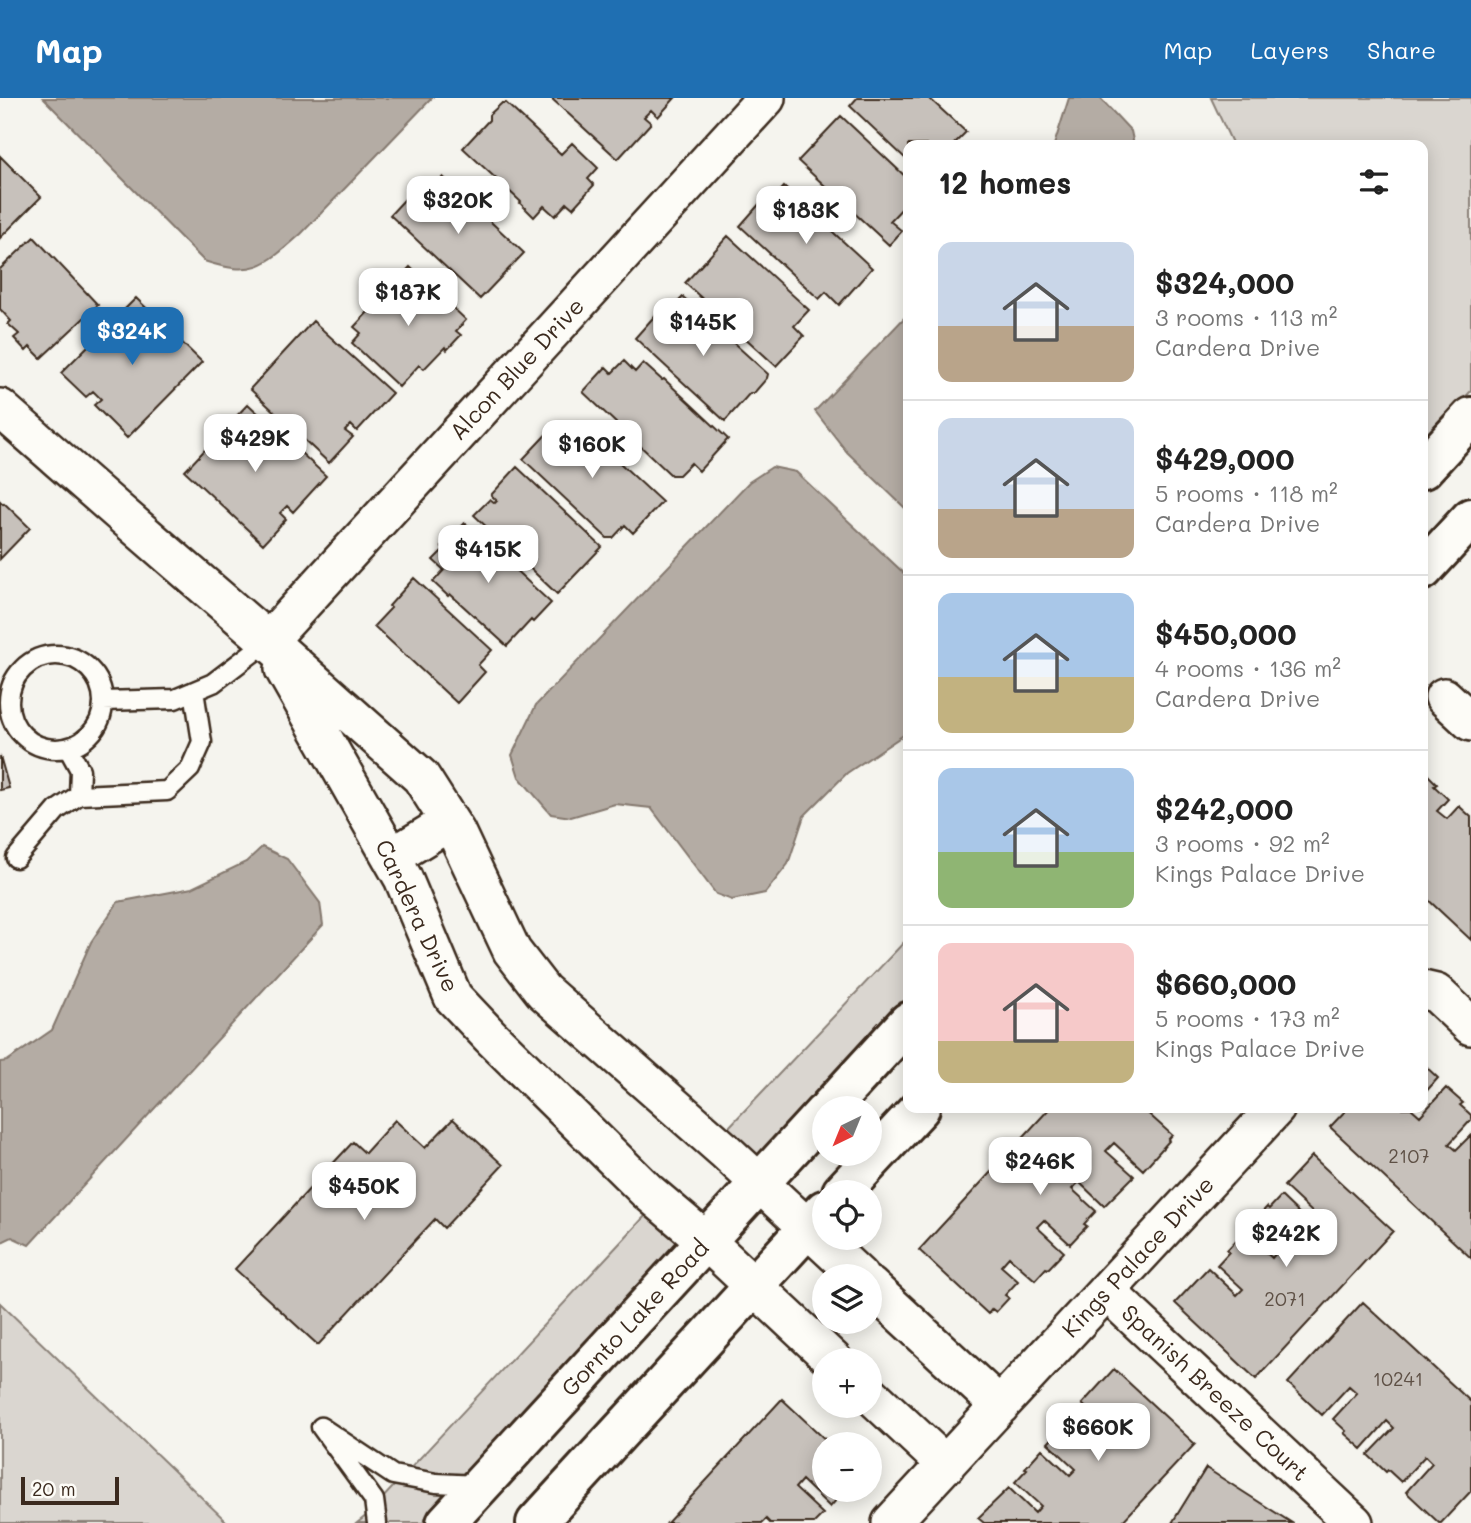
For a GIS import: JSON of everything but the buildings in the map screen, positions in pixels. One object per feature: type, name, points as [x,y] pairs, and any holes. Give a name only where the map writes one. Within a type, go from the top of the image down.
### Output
[{"type":"street","name":"Alcon Blue Drive","points":[[268,640],[766,98]]},
{"type":"street","name":"Cardera Drive","points":[[0,408],[421,776],[456,832],[512,951],[543,991],[714,1141],[758,1184]]},
{"type":"street","points":[[1428,464],[1471,417]]},
{"type":"street","points":[[1428,565],[1471,518]]},
{"type":"street","name":"Cardera Drive","points":[[268,640],[403,878],[453,996],[638,1183],[706,1241]]},
{"type":"street","points":[[1444,697],[1471,722]]},
{"type":"street","points":[[392,857],[449,822]]},
{"type":"street","points":[[1428,991],[1436,993],[1471,1026]]},
{"type":"street","points":[[840,1096],[903,1028]]},
{"type":"street","points":[[853,1180],[915,1113]]},
{"type":"street","name":"Kings Palace Drive","points":[[891,1523],[1271,1113]]},
{"type":"street","name":"Gornto Lake Road","points":[[446,1523],[812,1126]]},
{"type":"street","points":[[758,1184],[812,1217]]},
{"type":"street","points":[[536,1523],[812,1223]]},
{"type":"street","points":[[706,1241],[820,1348]]},
{"type":"street","points":[[839,1250],[850,1264]]},
{"type":"street","name":"Spanish Breeze Court","points":[[1106,1292],[1354,1523]]},
{"type":"street","points":[[882,1297],[1000,1406]]},
{"type":"street","points":[[882,1405],[946,1465]]},
{"type":"lane","points":[[103,701],[176,699],[214,683],[268,640]]},
{"type":"lane","points":[[51,655],[67,656],[82,662],[93,673],[100,686],[103,701],[101,717],[94,731],[83,741],[68,748],[53,750],[38,746],[25,738],[9,711],[9,695],[23,668],[37,659],[51,655]]},
{"type":"lane","points":[[16,858],[57,810],[79,795],[167,791],[190,769],[202,742],[194,691]]},
{"type":"lane","points":[[68,748],[80,771],[79,795]]},
{"type":"lane","points":[[377,1523],[374,1500],[321,1427],[393,1475],[436,1483],[480,1485]]},
{"type":"shaded area","points":[[43,98],[432,98],[301,234],[267,261],[257,266],[235,268],[204,261]]},
{"type":"shaded area","points":[[1069,98],[1100,98],[1131,131],[1133,140],[1056,140]]},
{"type":"shaded area","points":[[1211,98],[1471,98],[1471,391],[1428,438],[1428,140],[1231,140]]},
{"type":"shaded area","points":[[903,319],[903,506],[847,452],[815,411]]},
{"type":"shaded area","points":[[772,467],[796,472],[903,572],[903,735],[847,773],[804,816],[788,864],[765,893],[732,900],[716,894],[651,808],[615,804],[571,817],[551,814],[519,777],[512,755],[536,705],[749,482]]},
{"type":"shaded area","points":[[262,847],[287,859],[320,903],[323,925],[29,1245],[12,1237],[0,1243],[0,1062],[7,1061],[52,1030],[91,942],[118,902],[192,888],[246,862]]},
{"type":"shaded area","points":[[903,943],[903,1002],[816,1096],[812,1096],[812,1101],[759,1158],[728,1128]]},
{"type":"shaded area","points":[[646,1215],[680,1244],[423,1523],[357,1523],[367,1515]]},
{"type":"shaded area","points":[[0,1303],[228,1523],[0,1523]]}]
